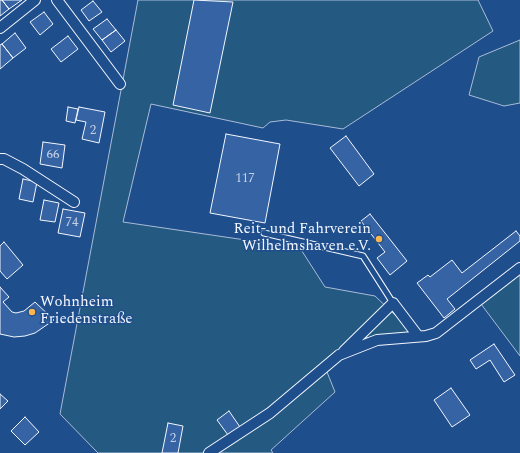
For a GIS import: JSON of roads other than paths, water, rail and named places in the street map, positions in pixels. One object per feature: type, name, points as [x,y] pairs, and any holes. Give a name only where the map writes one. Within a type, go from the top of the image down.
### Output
[{"type":"street","points":[[0,28],[35,0]]},
{"type":"street","points":[[57,0],[120,84]]},
{"type":"street","points":[[0,159],[4,159],[23,169],[74,202]]},
{"type":"street","points":[[339,355],[377,340],[436,333],[520,268]]},
{"type":"street","points":[[209,453],[270,413],[339,355],[393,303],[418,336]]},
{"type":"lane","points":[[264,233],[363,256],[393,303]]},
{"type":"place","name":"Reit- und Fahrverein Wilhelmshaven e.V.","points":[[379,239]]},
{"type":"place","name":"Wohnheim Friedenstraße","points":[[32,312]]}]
